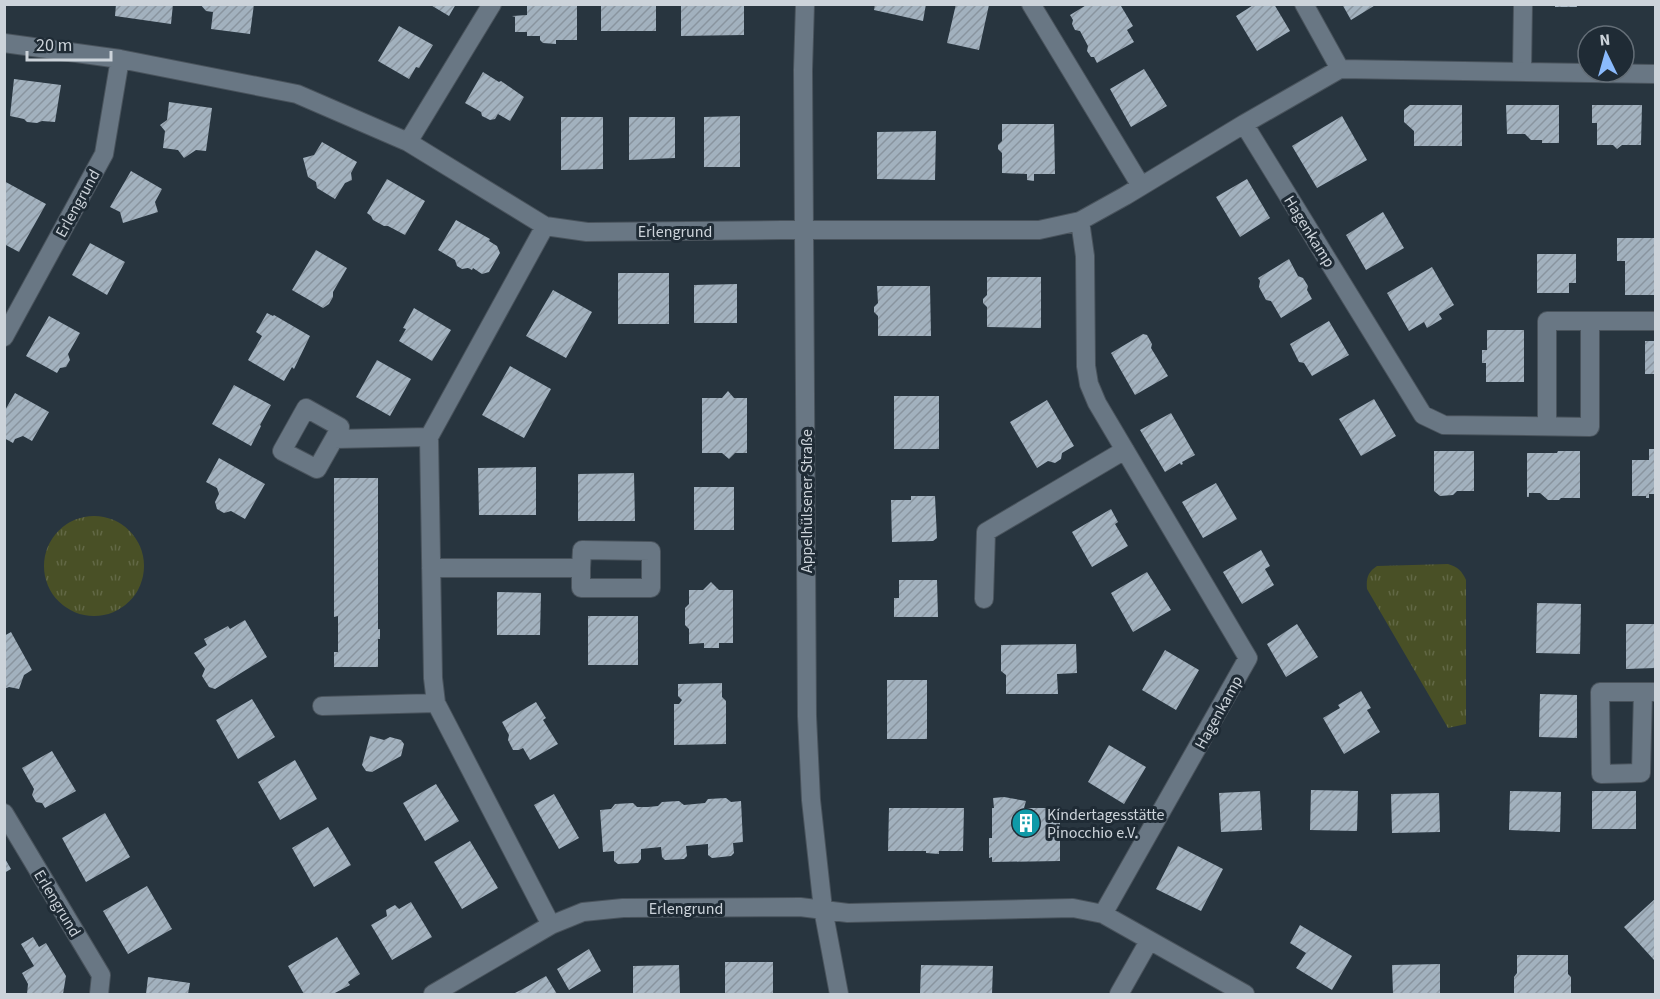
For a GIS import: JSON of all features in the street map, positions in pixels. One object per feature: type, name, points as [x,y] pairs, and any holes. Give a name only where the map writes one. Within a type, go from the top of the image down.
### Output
[{"type":"street","points":[[408,142],[492,4]]},
{"type":"street","name":"Appelhülsener Straße","points":[[805,4],[803,70],[807,716],[811,801],[823,909],[839,994]]},
{"type":"street","points":[[1031,4],[1141,186]]},
{"type":"street","points":[[1304,4],[1340,69]]},
{"type":"street","points":[[1522,71],[1523,4]]},
{"type":"street","name":"Erlengrund","points":[[4,44],[120,59],[297,94],[408,142],[545,226],[587,232],[805,230]]},
{"type":"street","name":"Erlengrund","points":[[4,337],[104,154],[120,59]]},
{"type":"street","points":[[805,230],[1039,230],[1080,220],[1125,196],[1340,69],[1656,74]]},
{"type":"street","name":"Hagenkamp","points":[[1244,124],[1423,415],[1444,425],[1590,427],[1590,321]]},
{"type":"street","name":"Hagenkamp","points":[[1080,220],[1085,256],[1086,366],[1089,384],[1097,403],[1248,658],[1103,914]]},
{"type":"street","points":[[545,226],[429,437],[436,703],[551,925]]},
{"type":"street","points":[[1547,426],[1547,321],[1656,321]]},
{"type":"street","points":[[334,439],[429,437]]},
{"type":"street","points":[[984,599],[986,532],[1125,450]]},
{"type":"street","points":[[431,568],[581,568]]},
{"type":"street","points":[[1600,692],[1649,692],[1641,773],[1601,774],[1600,692]]},
{"type":"street","points":[[322,706],[436,703]]},
{"type":"street","name":"Erlengrund","points":[[4,813],[101,975],[99,994]]},
{"type":"street","name":"Erlengrund","points":[[433,994],[551,925],[583,912],[623,908],[800,907],[823,909]]},
{"type":"street","points":[[823,909],[848,913],[1073,908],[1103,914],[1245,994]]},
{"type":"street","points":[[1119,994],[1149,941]]},
{"type":"green space","points":[[94,516],[113,520],[129,531],[140,547],[144,566],[140,585],[129,601],[113,612],[94,616],[75,612],[59,601],[48,585],[44,566],[48,547],[59,531],[75,520]]},
{"type":"green space","points":[[1448,564],[1459,570],[1466,580],[1466,724],[1448,728],[1367,589],[1367,578],[1377,566]]},
{"type":"building","points":[[116,4],[173,4],[171,24],[115,16]]},
{"type":"building","points":[[200,4],[254,4],[250,34],[211,29],[213,12],[206,11]]},
{"type":"building","points":[[429,4],[456,4],[449,16]]},
{"type":"building","points":[[527,4],[577,4],[577,40],[556,40],[556,44],[543,43],[540,36],[527,36],[527,32],[515,32],[515,17],[512,16],[527,15]]},
{"type":"building","points":[[601,4],[656,4],[656,31],[601,31]]},
{"type":"building","points":[[681,4],[744,4],[744,35],[681,36]]},
{"type":"building","points":[[875,4],[926,4],[923,21],[874,10]]},
{"type":"building","points":[[956,4],[989,5],[979,50],[947,43]]},
{"type":"building","points":[[1088,4],[1121,6],[1133,26],[1127,30],[1134,42],[1097,63],[1087,51],[1088,46],[1080,31],[1075,30],[1070,15]]},
{"type":"building","points":[[1255,4],[1274,4],[1290,31],[1257,51],[1236,16]]},
{"type":"building","points":[[1342,4],[1377,4],[1351,20]]},
{"type":"building","points":[[1555,4],[1577,4],[1577,7],[1555,7]]},
{"type":"building","points":[[399,26],[433,45],[419,68],[416,67],[409,79],[378,61]]},
{"type":"building","points":[[1144,69],[1167,106],[1131,127],[1110,89]]},
{"type":"building","points":[[483,72],[524,97],[510,121],[498,114],[495,119],[490,120],[465,103]]},
{"type":"building","points":[[14,79],[61,85],[55,122],[27,122],[24,119],[10,116]]},
{"type":"building","points":[[169,102],[212,108],[206,151],[196,150],[184,158],[178,150],[163,148],[165,131],[160,125],[167,120]]},
{"type":"building","points":[[1410,105],[1462,105],[1462,146],[1414,146],[1414,131],[1404,122],[1404,110]]},
{"type":"building","points":[[1506,105],[1559,105],[1559,143],[1542,143],[1542,140],[1531,140],[1525,134],[1507,134]]},
{"type":"building","points":[[1592,105],[1642,105],[1641,145],[1622,145],[1617,149],[1613,145],[1597,145],[1597,123],[1592,123]]},
{"type":"building","points":[[740,116],[740,167],[704,167],[704,117]]},
{"type":"building","points":[[1342,116],[1367,160],[1317,188],[1292,146]]},
{"type":"building","points":[[561,117],[603,117],[603,169],[561,170]]},
{"type":"building","points":[[629,117],[675,117],[675,158],[629,160]]},
{"type":"building","points":[[1002,124],[1054,124],[1055,174],[1034,174],[1034,181],[1027,180],[1027,174],[1002,173],[1002,153],[998,145],[1002,141]]},
{"type":"building","points":[[936,131],[935,180],[877,179],[877,132]]},
{"type":"building","points":[[322,142],[357,162],[351,173],[352,180],[345,183],[335,199],[317,188],[316,182],[308,177],[303,158],[314,155]]},
{"type":"building","points":[[131,171],[162,189],[155,202],[158,212],[123,223],[120,212],[110,207]]},
{"type":"building","points":[[387,179],[425,201],[405,235],[373,220],[367,213]]},
{"type":"building","points":[[1247,179],[1270,218],[1240,237],[1216,197]]},
{"type":"building","points":[[4,181],[46,204],[19,252],[4,244]]},
{"type":"building","points":[[1383,212],[1404,248],[1366,270],[1346,235]]},
{"type":"building","points":[[456,220],[490,239],[489,241],[497,246],[500,253],[489,272],[482,274],[473,268],[472,270],[462,269],[457,266],[455,260],[438,250]]},
{"type":"building","points":[[1617,238],[1656,238],[1656,295],[1625,295],[1625,261],[1617,261]]},
{"type":"building","points":[[90,243],[125,262],[107,295],[72,275]]},
{"type":"building","points":[[316,250],[347,268],[329,304],[323,308],[292,290]]},
{"type":"building","points":[[1537,254],[1576,254],[1576,283],[1569,283],[1569,293],[1537,293]]},
{"type":"building","points":[[1289,259],[1298,276],[1303,278],[1308,286],[1307,290],[1312,299],[1281,318],[1271,301],[1266,300],[1259,287],[1258,278]]},
{"type":"building","points":[[1432,267],[1454,305],[1439,314],[1442,319],[1427,328],[1424,322],[1409,331],[1387,293]]},
{"type":"building","points":[[618,273],[669,273],[669,324],[618,324]]},
{"type":"building","points":[[987,277],[1041,277],[1041,328],[987,327],[987,307],[983,299],[987,295]]},
{"type":"building","points":[[737,284],[737,323],[694,323],[694,285]]},
{"type":"building","points":[[877,286],[930,286],[931,336],[878,336],[878,316],[874,312],[874,307],[878,303]]},
{"type":"building","points":[[553,290],[592,312],[566,358],[526,336]]},
{"type":"building","points":[[414,308],[451,330],[432,361],[399,341]]},
{"type":"building","points":[[267,313],[310,336],[294,369],[292,367],[284,381],[248,360],[262,336],[256,332]]},
{"type":"building","points":[[49,316],[80,333],[68,354],[70,360],[66,367],[60,368],[57,373],[26,356]]},
{"type":"building","points":[[1329,321],[1349,355],[1312,376],[1304,363],[1299,362],[1290,344]]},
{"type":"building","points":[[1487,330],[1524,330],[1524,382],[1486,382],[1486,363],[1482,363],[1482,350],[1487,350]]},
{"type":"building","points":[[1143,334],[1147,335],[1152,344],[1151,348],[1168,376],[1135,395],[1111,353]]},
{"type":"building","points":[[1645,341],[1656,341],[1656,374],[1645,374]]},
{"type":"building","points":[[377,360],[411,379],[390,416],[356,397]]},
{"type":"building","points":[[510,366],[551,389],[524,438],[482,415]]},
{"type":"building","points":[[234,385],[271,405],[251,446],[212,424]]},
{"type":"building","points":[[728,391],[734,398],[747,398],[747,453],[735,453],[729,459],[722,453],[702,453],[702,398],[722,398]]},
{"type":"building","points":[[15,393],[49,412],[32,441],[23,436],[15,439],[13,443],[4,438],[4,412]]},
{"type":"building","points":[[894,396],[939,396],[939,449],[894,449]]},
{"type":"building","points":[[1374,399],[1396,436],[1361,456],[1339,419]]},
{"type":"building","points":[[1047,400],[1074,446],[1062,453],[1061,459],[1055,463],[1048,461],[1037,468],[1010,422]]},
{"type":"building","points":[[1171,413],[1195,455],[1182,462],[1183,464],[1180,463],[1165,472],[1140,430]]},
{"type":"building","points":[[1649,449],[1656,449],[1656,494],[1649,494],[1649,498],[1632,496],[1632,460],[1649,460]]},
{"type":"building","points":[[1434,451],[1474,451],[1474,491],[1457,491],[1453,495],[1440,496],[1434,491]]},
{"type":"building","points":[[1558,451],[1580,451],[1580,498],[1548,500],[1540,493],[1529,493],[1527,497],[1527,453],[1557,453]]},
{"type":"building","points":[[219,458],[265,484],[245,519],[231,511],[224,513],[217,509],[215,502],[219,494],[217,488],[206,482]]},
{"type":"building","points":[[536,467],[536,515],[479,515],[478,468]]},
{"type":"building","points":[[634,473],[635,521],[578,521],[578,474]]},
{"type":"building","points":[[334,478],[378,478],[378,629],[380,629],[380,639],[378,639],[378,667],[334,667],[334,652],[338,652],[338,616],[334,617]]},
{"type":"building","points":[[1216,483],[1237,519],[1203,538],[1182,502]]},
{"type":"building","points":[[694,487],[734,487],[734,530],[694,530]]},
{"type":"building","points":[[911,496],[935,496],[937,538],[933,541],[892,542],[891,500],[911,500]]},
{"type":"building","points":[[1111,509],[1118,522],[1115,524],[1128,546],[1092,567],[1072,532]]},
{"type":"building","points":[[1261,550],[1270,566],[1265,569],[1274,585],[1242,604],[1223,572]]},
{"type":"building","points":[[1147,572],[1171,610],[1133,632],[1111,593]]},
{"type":"building","points":[[899,580],[937,580],[938,617],[894,617],[894,598],[899,598]]},
{"type":"building","points":[[711,582],[719,590],[733,590],[733,643],[719,643],[719,648],[704,648],[704,643],[689,644],[689,629],[685,625],[685,608],[689,604],[689,590],[703,590]]},
{"type":"building","points":[[497,592],[541,593],[540,635],[497,635]]},
{"type":"building","points":[[1537,603],[1581,604],[1580,654],[1536,653]]},
{"type":"building","points":[[588,616],[638,616],[638,665],[588,665]]},
{"type":"building","points":[[245,620],[267,657],[215,689],[209,687],[202,676],[205,669],[194,653],[207,645],[204,639],[228,626],[230,629]]},
{"type":"building","points":[[1297,624],[1318,657],[1286,677],[1267,644]]},
{"type":"building","points":[[1626,624],[1656,624],[1656,668],[1626,669]]},
{"type":"building","points":[[11,632],[32,670],[24,675],[19,689],[9,687],[4,689],[4,636]]},
{"type":"building","points":[[1076,644],[1077,673],[1057,674],[1058,694],[1006,694],[1006,675],[1001,671],[1001,645]]},
{"type":"building","points":[[1165,650],[1199,670],[1176,710],[1142,690]]},
{"type":"building","points":[[887,680],[927,680],[927,739],[887,739]]},
{"type":"building","points":[[722,683],[722,697],[726,701],[726,744],[674,745],[674,704],[679,704],[682,700],[678,696],[678,684]]},
{"type":"building","points":[[1361,691],[1371,708],[1367,710],[1380,732],[1344,754],[1323,718],[1340,708],[1338,705]]},
{"type":"building","points":[[1540,694],[1577,695],[1577,738],[1539,737]]},
{"type":"building","points":[[252,699],[275,737],[238,759],[216,720]]},
{"type":"building","points":[[536,702],[546,718],[543,720],[558,744],[530,760],[523,748],[513,750],[502,722]]},
{"type":"building","points":[[370,736],[384,740],[390,737],[401,740],[404,744],[401,756],[372,772],[366,771],[362,765]]},
{"type":"building","points":[[1109,745],[1146,767],[1124,804],[1088,782]]},
{"type":"building","points":[[52,751],[76,791],[45,808],[42,803],[36,802],[32,795],[34,789],[22,768]]},
{"type":"building","points":[[295,760],[317,799],[280,820],[258,782]]},
{"type":"building","points":[[436,784],[459,821],[425,841],[403,803]]},
{"type":"building","points":[[1311,790],[1358,791],[1357,831],[1310,830]]},
{"type":"building","points":[[1260,791],[1262,830],[1221,832],[1219,793]]},
{"type":"building","points":[[1510,791],[1561,792],[1560,832],[1509,830]]},
{"type":"building","points":[[1592,791],[1636,791],[1636,829],[1592,829]]},
{"type":"building","points":[[1439,793],[1440,832],[1392,833],[1391,794]]},
{"type":"building","points":[[554,794],[579,838],[559,849],[534,805]]},
{"type":"building","name":"Kindertagesstätte Pinocchio e.V.","points":[[1004,797],[1026,801],[1024,808],[1060,808],[1060,861],[992,862],[992,857],[989,858],[989,838],[992,838],[993,798]]},
{"type":"building","points":[[726,798],[731,802],[741,801],[743,842],[733,843],[734,853],[731,856],[712,858],[708,855],[708,844],[686,846],[687,856],[684,859],[665,860],[662,857],[661,847],[641,849],[641,859],[638,863],[618,864],[614,861],[614,851],[603,852],[600,810],[611,809],[615,804],[633,803],[637,807],[648,807],[658,806],[662,802],[679,801],[684,805],[705,803],[708,799]]},
{"type":"building","points":[[889,808],[964,808],[963,851],[939,851],[939,854],[926,853],[926,851],[888,851]]},
{"type":"building","points":[[105,813],[130,857],[86,882],[62,838]]},
{"type":"building","points":[[328,827],[351,865],[314,887],[292,848]]},
{"type":"building","points":[[470,841],[498,888],[462,909],[434,862]]},
{"type":"building","points":[[1178,846],[1223,869],[1201,911],[1156,889]]},
{"type":"building","points":[[4,857],[11,869],[4,873]]},
{"type":"building","points":[[147,886],[172,929],[128,954],[103,911]]},
{"type":"building","points":[[1656,898],[1656,958],[1654,960],[1624,927]]},
{"type":"building","points":[[411,902],[432,937],[392,960],[371,925],[387,916],[386,910],[395,905],[399,909]]},
{"type":"building","points":[[1300,925],[1352,956],[1332,990],[1296,968],[1306,953],[1290,943]]},
{"type":"building","points":[[33,937],[39,947],[46,943],[66,976],[63,994],[27,994],[28,984],[22,973],[34,966],[21,944]]},
{"type":"building","points":[[337,937],[360,974],[348,982],[350,985],[333,994],[304,994],[288,966]]},
{"type":"building","points":[[589,949],[601,971],[569,990],[557,969]]},
{"type":"building","points":[[1517,955],[1568,955],[1571,994],[1514,994]]},
{"type":"building","points":[[725,962],[773,962],[773,994],[725,994]]},
{"type":"building","points":[[1440,964],[1440,994],[1393,994],[1392,965]]},
{"type":"building","points":[[679,965],[680,994],[633,994],[633,966]]},
{"type":"building","points":[[921,965],[993,966],[992,994],[920,994]]},
{"type":"building","points":[[546,976],[557,994],[513,994],[521,990]]},
{"type":"building","points":[[148,977],[190,983],[188,994],[146,994]]},
{"type":"place","name":"Kindertagesstätte Pinocchio e.V.","points":[[1026,823]]}]
